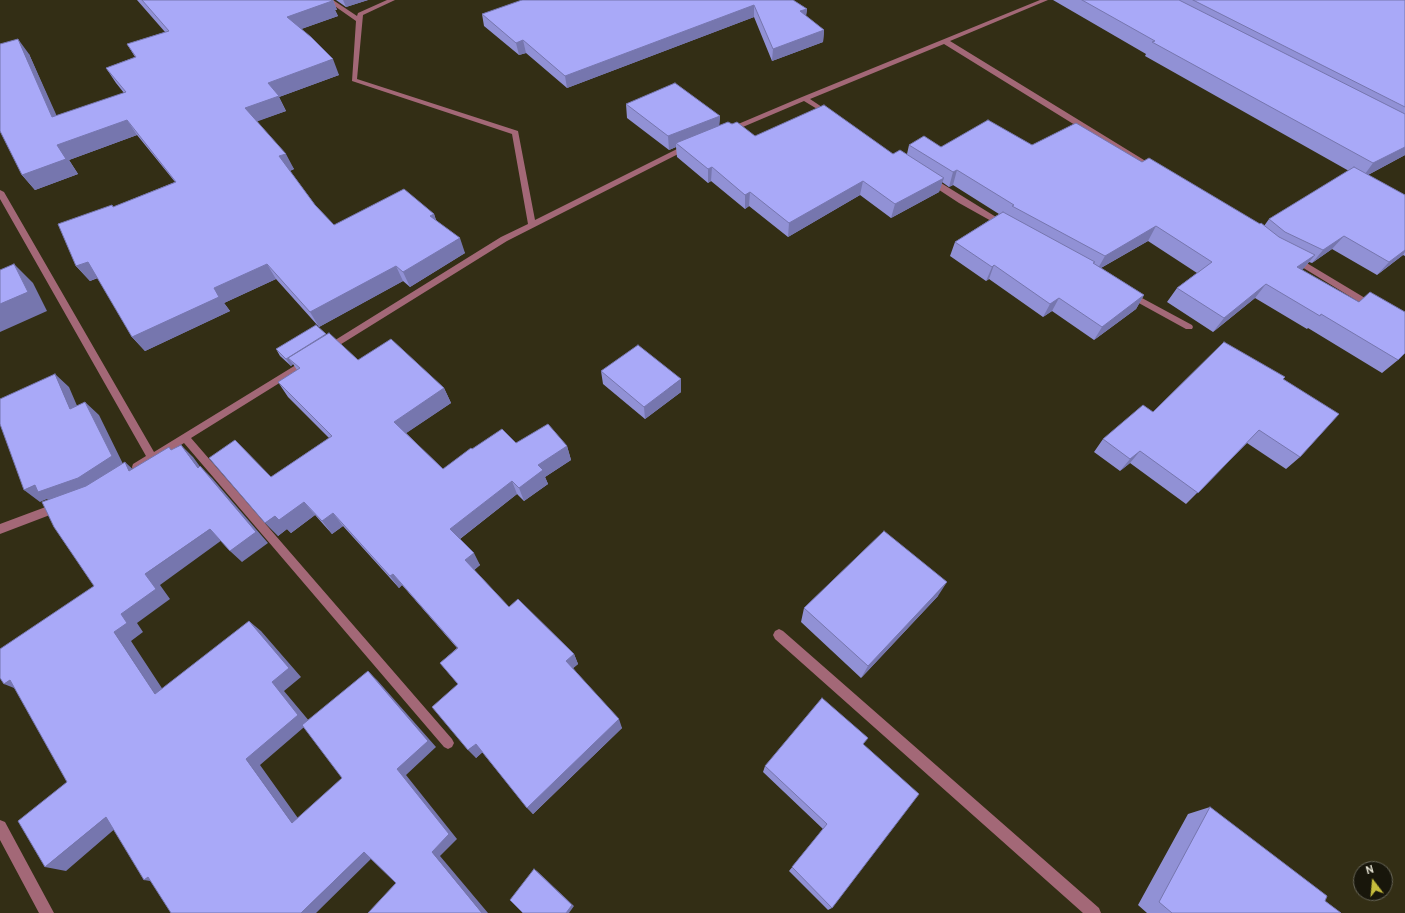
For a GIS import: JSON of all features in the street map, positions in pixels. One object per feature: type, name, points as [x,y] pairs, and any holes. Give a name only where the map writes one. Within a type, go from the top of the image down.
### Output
[{"type":"street","points":[[329,0],[359,20]]},
{"type":"street","points":[[392,0],[360,14],[354,80],[515,133],[532,226]]},
{"type":"street","points":[[720,133],[804,98],[825,92],[1045,0]]},
{"type":"street","points":[[946,42],[1160,174]]},
{"type":"street","points":[[804,98],[837,119]]},
{"type":"street","points":[[127,474],[504,239],[669,155],[698,142]]},
{"type":"street","points":[[922,175],[962,201],[1010,228]]},
{"type":"street","points":[[0,192],[152,458]]},
{"type":"street","points":[[1289,256],[1379,310]]},
{"type":"street","points":[[1120,289],[1189,327]]},
{"type":"street","points":[[185,438],[448,743]]},
{"type":"street","points":[[0,530],[68,504]]},
{"type":"street","points":[[779,635],[1094,913]]},
{"type":"street","points":[[0,828],[47,913]]},
{"type":"building","points":[[142,0],[331,0],[332,1],[287,17],[311,37],[333,59],[268,83],[279,96],[245,108],[286,154],[279,156],[315,205],[334,225],[404,189],[434,214],[430,216],[460,238],[403,272],[396,266],[310,312],[267,264],[214,288],[219,297],[132,337],[88,262],[76,266],[58,224],[112,205],[113,207],[176,182],[127,120],[57,145],[66,159],[22,175],[0,131],[0,44],[18,39],[52,117],[126,92],[106,68],[136,57],[127,44],[169,31]]},
{"type":"building","points":[[522,0],[793,0],[807,9],[800,11],[824,30],[773,49],[754,5],[565,76],[523,40],[516,43],[482,14]]},
{"type":"building","points":[[1082,0],[1179,0],[1405,114],[1405,147],[1373,163],[1152,42],[1155,41]]},
{"type":"building","points":[[1193,0],[1405,0],[1405,107]]},
{"type":"building","points":[[675,83],[720,116],[668,136],[626,104]]},
{"type":"building","points":[[824,105],[893,154],[900,150],[944,178],[895,204],[863,181],[789,223],[750,192],[745,195],[712,167],[708,169],[676,143],[728,122],[732,124],[737,122],[755,136]]},
{"type":"building","points":[[988,120],[1032,145],[1076,123],[1142,162],[1149,158],[1260,224],[1261,223],[1279,237],[1315,255],[1297,267],[1359,302],[1370,292],[1405,312],[1405,353],[1398,360],[1321,314],[1320,316],[1266,284],[1224,318],[1177,288],[1212,262],[1156,226],[1105,256],[1012,206],[1014,205],[957,170],[953,172],[909,145],[924,136],[941,147]]},
{"type":"building","points":[[1354,167],[1405,195],[1405,250],[1389,262],[1344,236],[1323,250],[1285,232],[1269,219]]},
{"type":"building","points":[[1003,212],[1095,262],[1093,263],[1144,295],[1102,327],[1059,298],[1050,304],[994,265],[992,267],[955,242]]},
{"type":"building","points":[[14,264],[28,292],[0,304],[0,270]]},
{"type":"building","points":[[316,325],[326,334],[286,359],[276,349]]},
{"type":"building","points":[[329,333],[358,360],[391,339],[444,388],[394,422],[443,469],[471,448],[472,449],[502,429],[516,443],[548,424],[567,446],[538,465],[543,470],[519,488],[512,481],[450,529],[474,553],[465,560],[509,607],[518,599],[574,654],[566,661],[619,719],[527,808],[476,744],[468,750],[432,707],[458,684],[440,663],[458,648],[393,574],[390,576],[333,513],[322,521],[304,502],[279,520],[275,516],[265,523],[209,458],[235,440],[271,477],[332,436],[278,382],[300,368],[288,358]]},
{"type":"building","points":[[1224,342],[1285,377],[1283,379],[1339,414],[1300,457],[1259,430],[1198,493],[1140,451],[1130,459],[1103,439],[1143,405],[1153,412]]},
{"type":"building","points":[[638,345],[681,379],[644,407],[601,371]]},
{"type":"building","points":[[55,374],[70,409],[85,402],[112,456],[78,478],[38,492],[35,485],[24,490],[0,424],[0,399]]},
{"type":"building","points":[[181,445],[198,468],[200,466],[256,532],[230,551],[210,529],[145,574],[156,589],[121,614],[127,623],[114,632],[155,694],[249,621],[289,668],[272,682],[298,715],[246,759],[292,823],[342,778],[302,725],[368,671],[428,741],[397,769],[449,834],[432,852],[482,913],[368,913],[396,883],[364,852],[301,913],[171,913],[148,877],[144,880],[106,817],[45,867],[18,821],[67,782],[10,680],[4,684],[0,678],[0,649],[94,586],[54,527],[42,502],[86,486],[125,462],[129,471],[169,447],[171,450]]},
{"type":"building","points":[[884,531],[947,582],[868,666],[804,608]]},
{"type":"building","points":[[822,698],[868,738],[863,744],[919,794],[832,908],[792,867],[827,824],[765,766]]},
{"type":"building","points":[[1210,807],[1327,896],[1325,901],[1341,913],[1172,913],[1159,902]]},
{"type":"building","points":[[534,869],[572,905],[566,913],[523,913],[510,900]]}]
